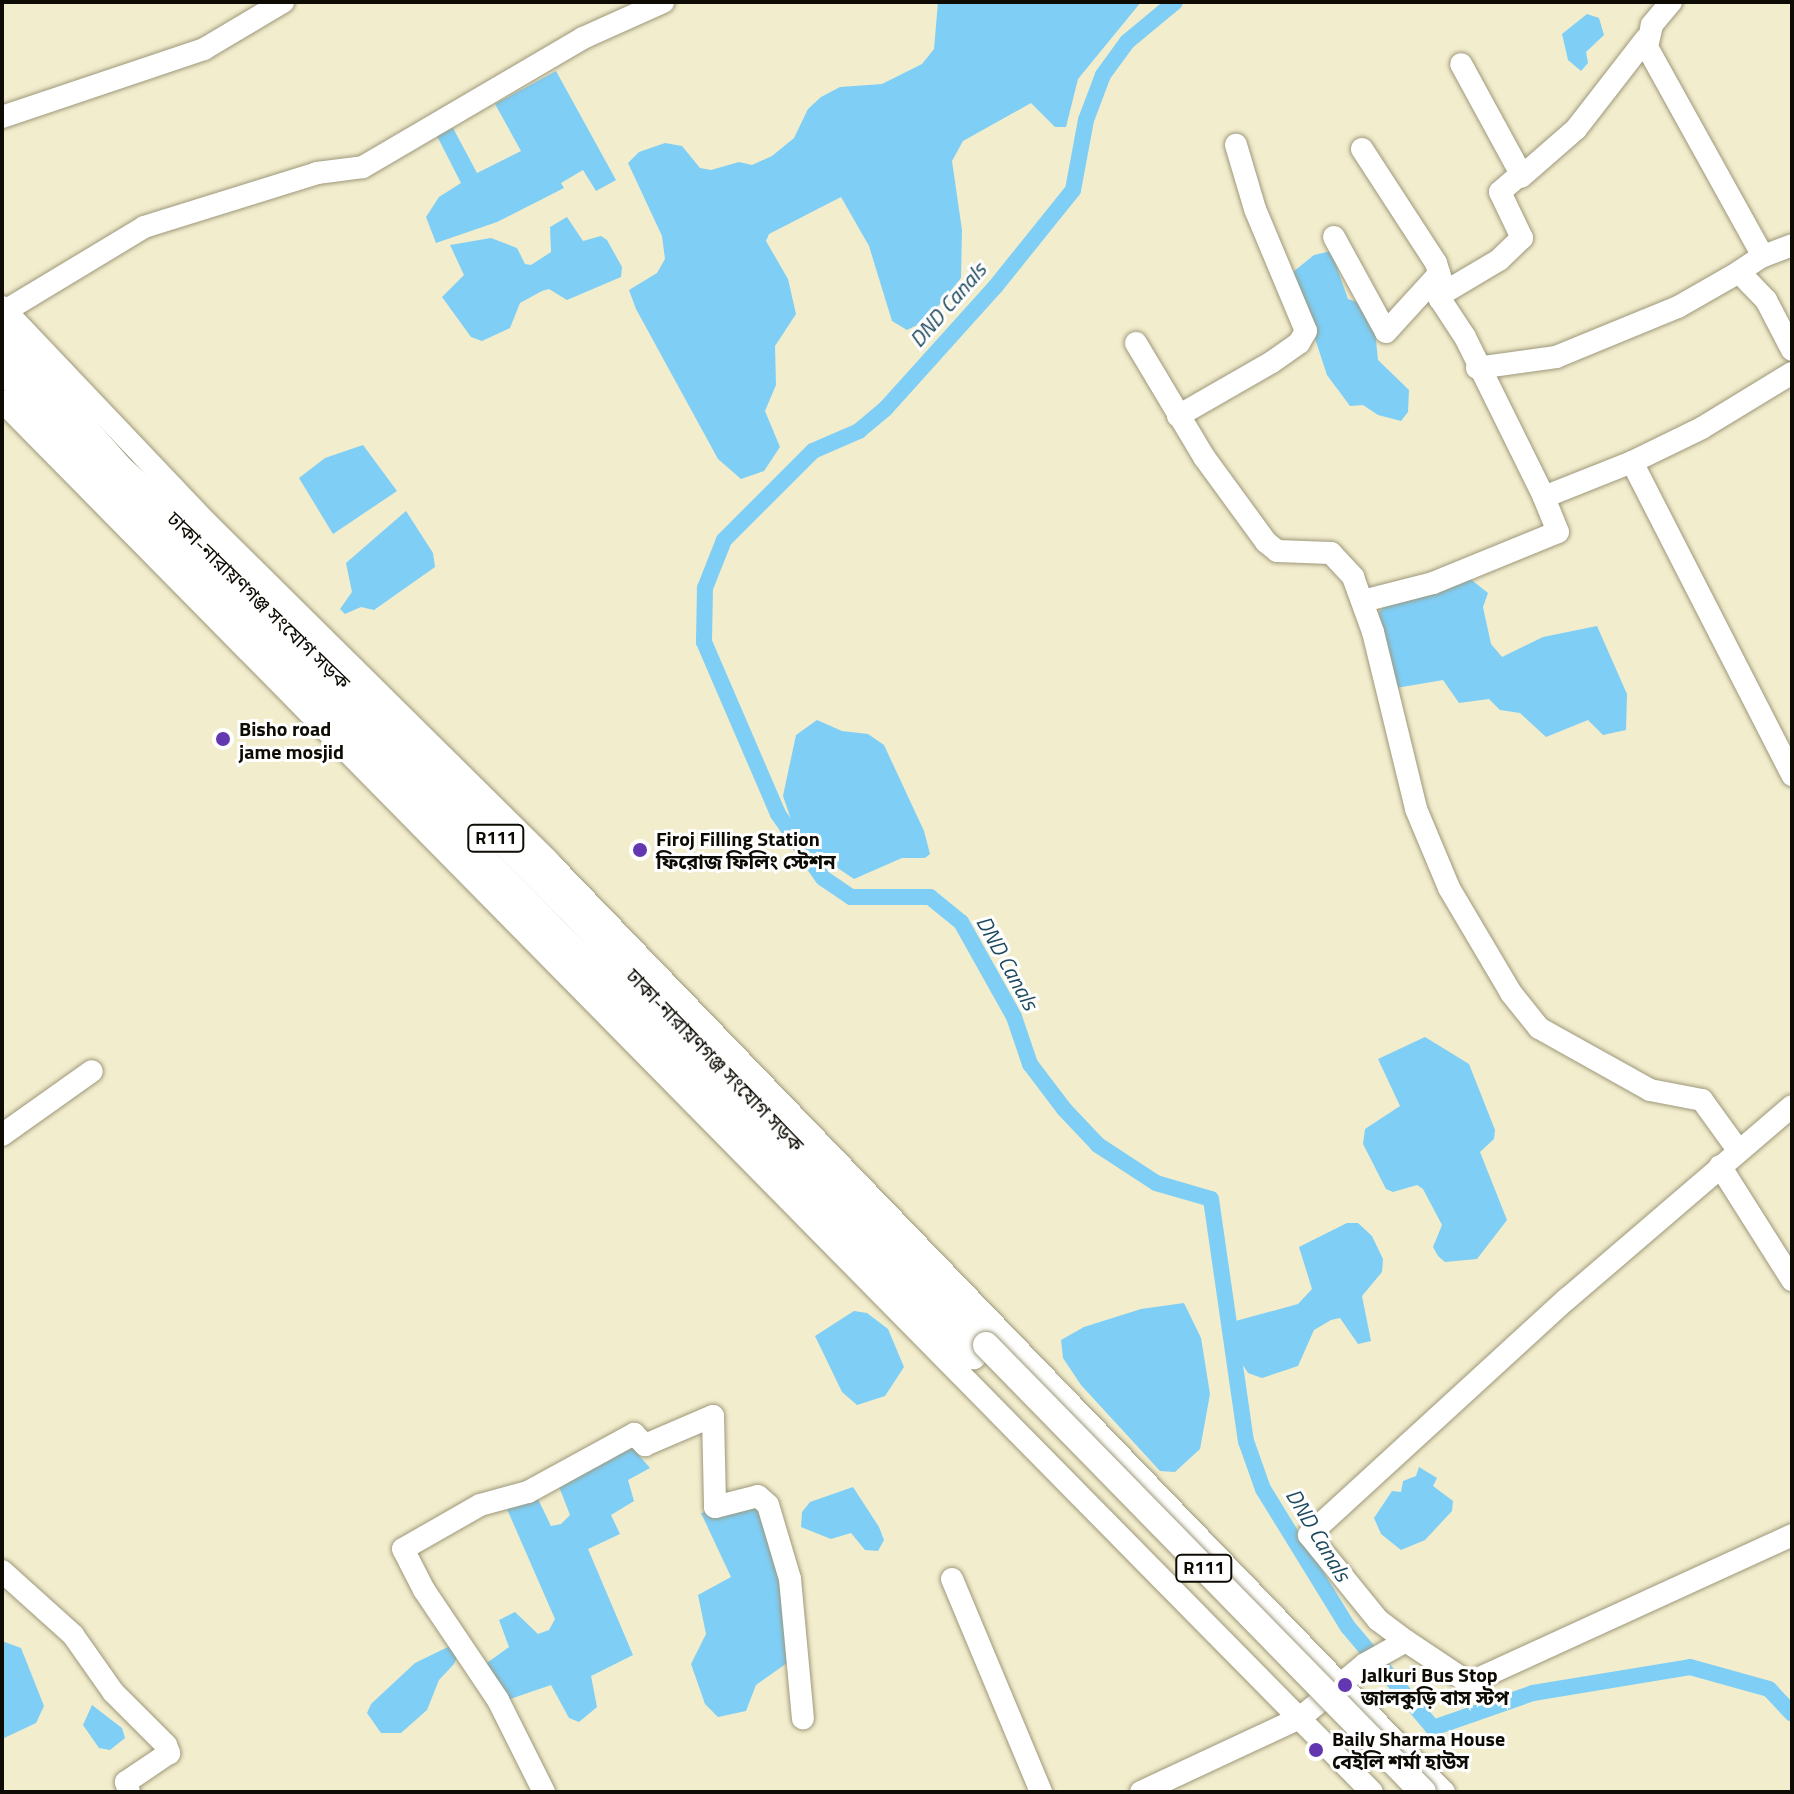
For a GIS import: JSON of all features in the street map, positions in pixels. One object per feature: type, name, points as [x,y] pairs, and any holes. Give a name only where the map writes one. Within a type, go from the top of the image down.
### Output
[{"type":"main road","name":"ঢাকা-নারায়ণগঞ্জ সংযোগ সড়ক","points":[[3,318],[120,468],[200,528],[377,703],[643,1003],[980,1350],[1423,1792]]},
{"type":"main road","name":"ঢাকা-নারায়ণগঞ্জ সংযোগ সড়ক","points":[[2,369],[285,670],[402,788],[643,1003]]},
{"type":"main road","name":"ঢাকা-নারায়ণগঞ্জ সংযোগ সড়ক","points":[[980,1350],[1397,1792]]},
{"type":"street","points":[[2,117],[204,49],[283,2]]},
{"type":"street","points":[[3,318],[144,227],[317,173],[363,167],[583,38],[663,2]]},
{"type":"street","points":[[1334,237],[1386,332],[1442,283],[1518,246],[1522,238],[1500,192],[1576,129],[1671,2]]},
{"type":"street","points":[[1645,40],[1761,257]]},
{"type":"street","points":[[1461,64],[1521,177]]},
{"type":"street","points":[[1178,416],[1272,362],[1306,331],[1250,194],[1236,145]]},
{"type":"street","points":[[1362,149],[1442,283],[1440,299],[1465,337],[1477,368],[1544,497],[1558,532],[1456,575],[1363,601]]},
{"type":"street","points":[[1477,368],[1556,357],[1678,307],[1761,257],[1792,245]]},
{"type":"street","points":[[1739,272],[1766,300],[1792,350]]},
{"type":"street","points":[[1136,343],[1178,416],[1266,542],[1277,551],[1331,553],[1344,562],[1363,601],[1416,809],[1455,898],[1511,993],[1539,1028],[1650,1090],[1702,1100],[1738,1150]]},
{"type":"street","points":[[1544,497],[1632,462],[1702,428],[1792,373]]},
{"type":"street","points":[[2,401],[285,670]]},
{"type":"street","points":[[1632,462],[1792,775]]},
{"type":"street","points":[[643,1003],[933,1302],[1300,1718],[1372,1792]]},
{"type":"street","points":[[2,1135],[92,1071]]},
{"type":"street","points":[[1792,1106],[1738,1150],[1309,1535],[1400,1646],[1469,1683],[1792,1535]]},
{"type":"street","points":[[1720,1166],[1792,1280]]},
{"type":"street","points":[[933,1302],[1341,1683],[1444,1792]]},
{"type":"street","points":[[544,1792],[498,1700],[424,1590],[403,1549],[480,1505],[528,1492],[634,1434],[645,1445],[713,1416],[715,1507],[758,1496],[768,1505],[790,1579],[803,1718]]},
{"type":"street","points":[[2,1571],[73,1635],[113,1692],[166,1745],[169,1753],[126,1782],[129,1792]]},
{"type":"street","points":[[952,1579],[1041,1792]]},
{"type":"street","points":[[1141,1792],[1300,1718],[1365,1664],[1400,1646]]},
{"type":"water","points":[[938,2],[1141,2],[1078,79],[1066,127],[1055,127],[1031,103],[963,141],[952,161],[962,230],[961,278],[927,320],[907,330],[892,321],[869,246],[841,197],[769,234],[766,241],[788,279],[796,314],[775,346],[776,385],[765,411],[780,447],[764,471],[741,479],[718,459],[636,309],[629,290],[657,273],[665,259],[662,236],[628,163],[639,152],[665,143],[682,146],[700,168],[711,170],[739,162],[752,165],[772,156],[794,138],[808,109],[821,97],[840,87],[882,84],[922,64],[934,49]]},
{"type":"water","points":[[1587,14],[1599,18],[1604,35],[1586,52],[1588,63],[1581,71],[1568,60],[1562,34]]},
{"type":"water","points":[[556,71],[616,180],[596,191],[583,170],[561,183],[564,188],[497,222],[436,243],[426,217],[439,197],[461,183],[437,136],[453,128],[477,173],[521,151],[495,104]]},
{"type":"water","points":[[567,217],[583,241],[601,236],[607,240],[622,267],[621,277],[567,300],[549,289],[542,291],[520,303],[510,328],[482,341],[471,337],[442,297],[464,275],[450,245],[491,238],[517,248],[525,264],[531,265],[551,252],[550,227]]},
{"type":"water","points":[[1331,251],[1348,299],[1357,302],[1375,330],[1378,360],[1409,390],[1408,412],[1401,421],[1378,415],[1363,405],[1350,406],[1327,375],[1293,272],[1314,255]]},
{"type":"water","points":[[363,445],[397,491],[333,534],[299,478],[325,458]]},
{"type":"water","points":[[406,511],[433,553],[435,567],[374,610],[361,607],[345,614],[340,609],[352,592],[346,563]]},
{"type":"water","points":[[1469,578],[1488,593],[1483,607],[1491,644],[1502,657],[1543,637],[1597,626],[1627,694],[1626,730],[1603,735],[1588,720],[1546,737],[1520,713],[1500,710],[1489,699],[1459,703],[1443,680],[1396,688],[1379,613],[1385,604]]},
{"type":"water","points":[[817,720],[842,731],[868,734],[884,745],[924,831],[930,854],[925,858],[902,858],[854,879],[811,850],[794,828],[783,796],[796,735]]},
{"type":"water","points":[[1425,1037],[1469,1064],[1495,1130],[1494,1139],[1480,1152],[1507,1220],[1477,1259],[1445,1262],[1438,1256],[1433,1247],[1442,1225],[1423,1189],[1417,1185],[1393,1192],[1386,1189],[1363,1144],[1365,1129],[1400,1106],[1378,1059]]},
{"type":"water","points":[[1347,1223],[1358,1223],[1372,1236],[1383,1259],[1382,1272],[1362,1296],[1371,1341],[1358,1344],[1340,1318],[1331,1320],[1314,1330],[1298,1366],[1262,1378],[1248,1373],[1239,1359],[1232,1322],[1298,1304],[1312,1289],[1299,1247]]},
{"type":"water","points":[[1184,1303],[1201,1338],[1210,1394],[1200,1449],[1175,1472],[1160,1471],[1081,1385],[1063,1358],[1061,1340],[1084,1327],[1141,1309]]},
{"type":"water","points":[[854,1311],[867,1313],[888,1329],[904,1367],[885,1396],[857,1405],[842,1392],[815,1336]]},
{"type":"water","points":[[631,1446],[650,1468],[628,1480],[634,1501],[611,1515],[620,1534],[588,1549],[633,1655],[591,1676],[597,1707],[579,1722],[569,1718],[551,1685],[507,1700],[484,1665],[509,1647],[499,1620],[515,1612],[538,1634],[549,1630],[555,1619],[507,1509],[538,1499],[551,1526],[561,1524],[570,1515],[558,1484]]},
{"type":"water","points":[[1419,1467],[1437,1478],[1433,1486],[1453,1501],[1452,1511],[1425,1540],[1401,1550],[1381,1534],[1374,1518],[1392,1491],[1401,1492],[1403,1481],[1416,1476]]},
{"type":"water","points":[[853,1487],[879,1527],[884,1540],[878,1551],[865,1550],[851,1533],[831,1539],[801,1527],[802,1512],[810,1502]]},
{"type":"water","points":[[758,1500],[786,1580],[787,1663],[756,1685],[746,1711],[718,1717],[705,1704],[691,1664],[706,1634],[698,1595],[731,1577],[701,1513]]},
{"type":"water","points":[[2,1641],[21,1648],[44,1706],[36,1723],[2,1739]]},
{"type":"water","points":[[452,1645],[458,1655],[439,1680],[427,1710],[401,1733],[381,1733],[367,1713],[371,1704],[415,1663]]},
{"type":"water","points":[[92,1705],[122,1728],[125,1738],[110,1750],[99,1748],[83,1725]]},
{"type":"waterway","name":"DND Canals","points":[[1175,2],[1127,42],[1103,75],[1086,120],[1073,190],[995,287],[885,409],[859,431],[813,451],[724,540],[705,588],[704,642],[778,814],[823,878],[851,897],[930,897],[961,922],[1014,1017],[1030,1064],[1064,1109],[1098,1145],[1156,1183],[1211,1199],[1246,1441],[1263,1489],[1348,1627],[1433,1728],[1533,1693],[1690,1667],[1769,1689],[1792,1714]]},
{"type":"place","name":"Bisho road jame mosjid","points":[[223,739]]},
{"type":"place","name":"Firoj Filling Station ফিরোজ ফিলিং স্টেশন","points":[[640,850]]},
{"type":"place","name":"Jalkuri Bus Stop জালকুড়ি বাস স্টপ","points":[[1345,1685]]},
{"type":"place","name":"Baily Sharma House বেইলি শর্মা হাউস","points":[[1316,1750]]}]
